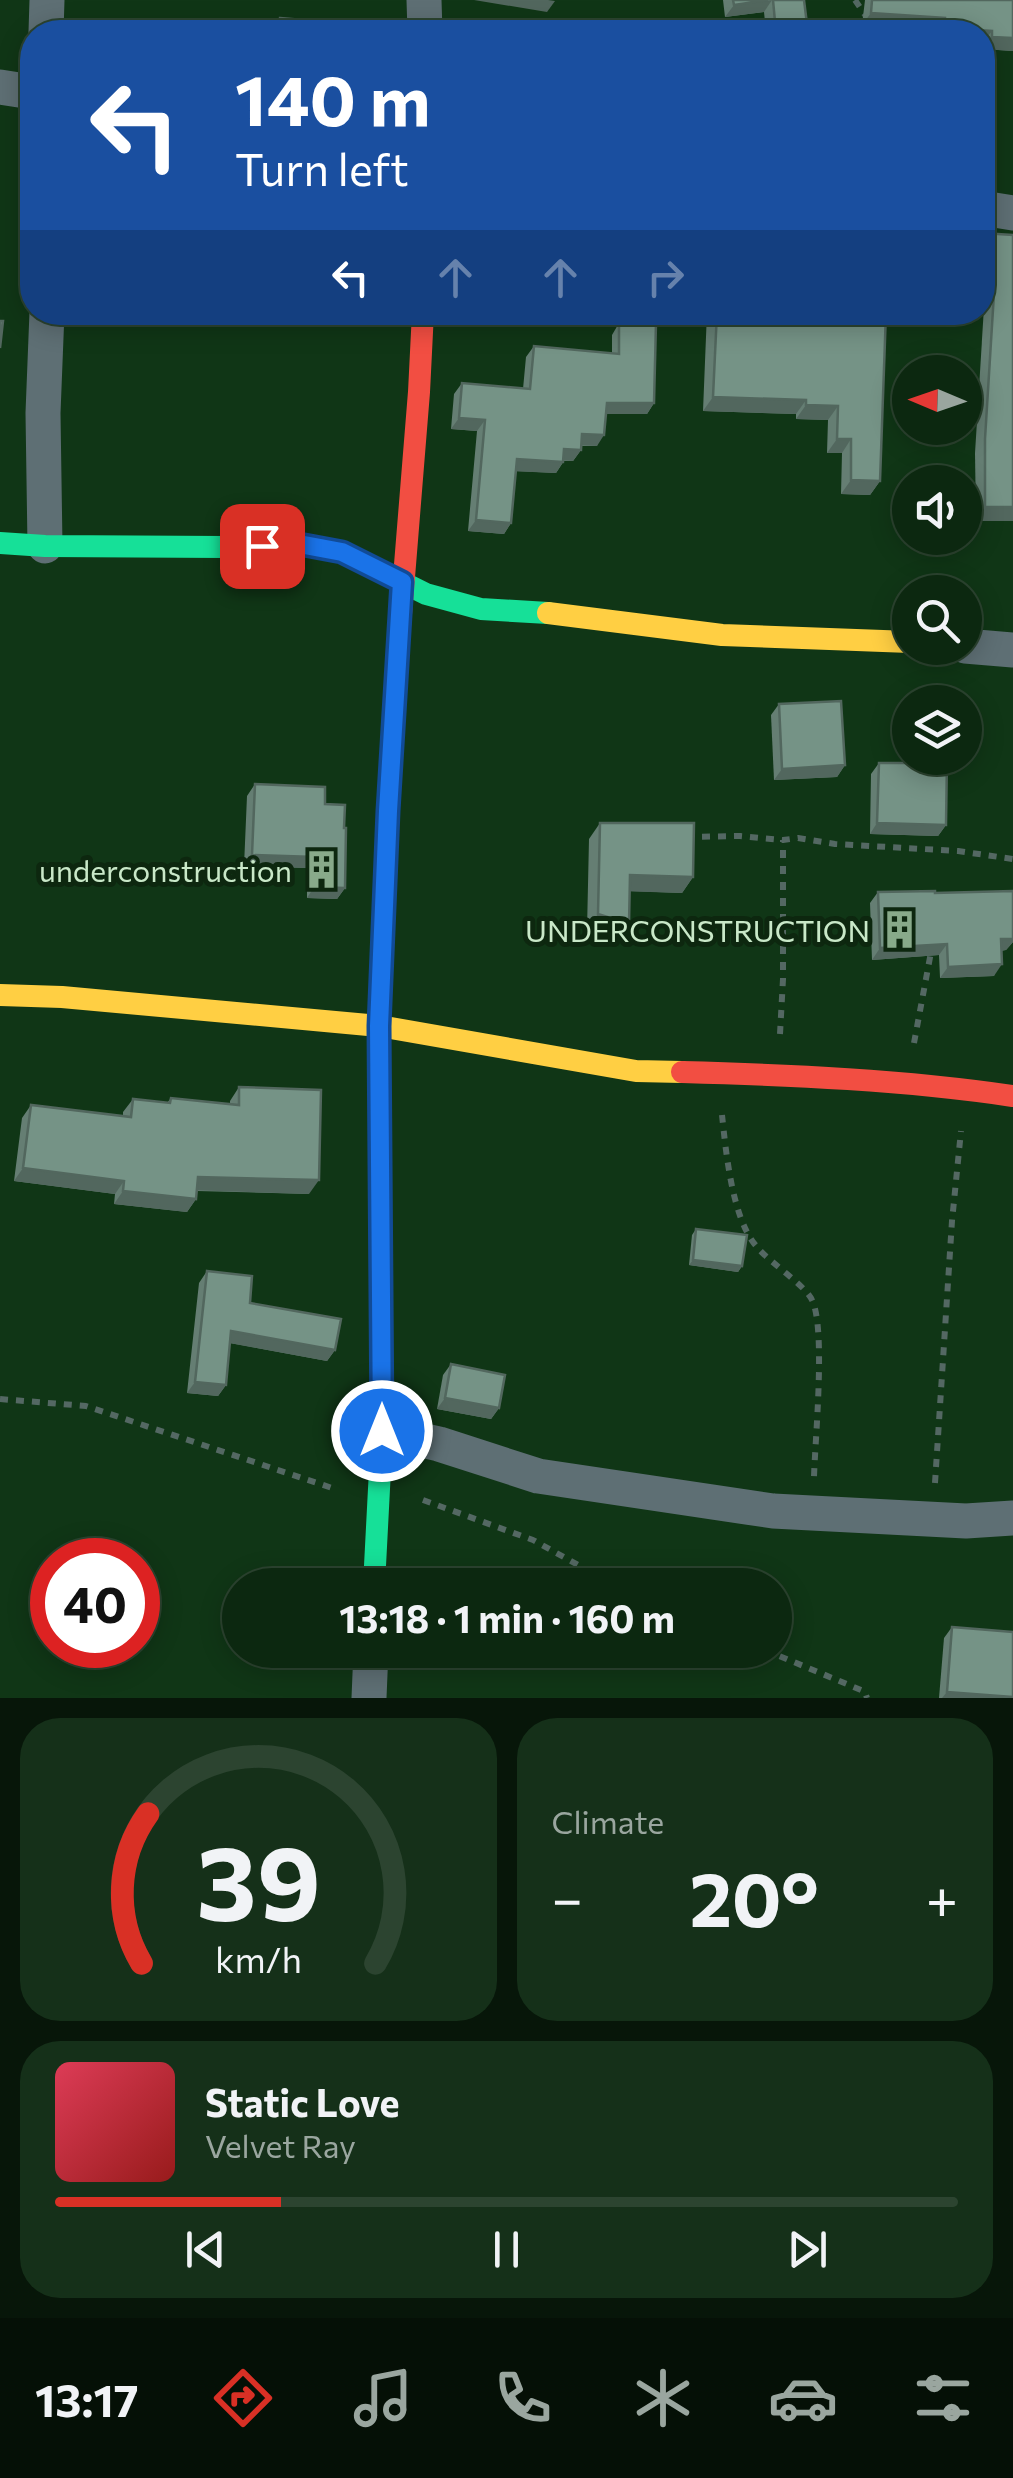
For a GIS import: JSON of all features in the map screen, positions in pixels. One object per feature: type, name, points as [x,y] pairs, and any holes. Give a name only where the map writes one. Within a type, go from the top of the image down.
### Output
[{"type":"street","points":[[45,546],[46,325]]},
{"type":"street","points":[[375,1568],[382,1431],[379,1026],[402,582],[423,325]]},
{"type":"street","points":[[0,542],[45,546],[299,544],[342,552],[426,594],[481,609],[566,614],[722,635],[892,641]]},
{"type":"street","points":[[982,647],[1013,650]]},
{"type":"street","points":[[0,994],[379,1026],[636,1070],[778,1075],[1013,1096]]},
{"type":"street","points":[[382,1431],[439,1444],[538,1476],[772,1511],[966,1522],[1013,1518]]},
{"type":"street","points":[[368,1698],[370,1668]]},
{"type":"path","points":[[670,836],[798,838],[835,844],[958,850],[1013,859]]},
{"type":"path","points":[[778,1075],[784,840]]},
{"type":"path","points":[[897,1084],[918,1027],[933,942]]},
{"type":"path","points":[[717,1073],[728,1168],[742,1218],[754,1245],[812,1299],[819,1332],[813,1513]]},
{"type":"path","points":[[932,1519],[965,1089]]},
{"type":"path","points":[[0,1399],[86,1406],[534,1540],[584,1568]]},
{"type":"path","points":[[792,1661],[861,1690],[866,1698]]},
{"type":"building","points":[[733,0],[768,0],[734,5]]},
{"type":"building","points":[[773,0],[804,0],[806,20],[775,20]]},
{"type":"building","points":[[872,0],[1013,0],[1013,38],[995,37],[995,20],[871,13]]},
{"type":"building","points":[[995,234],[1013,235],[1013,507],[985,507],[985,439],[995,325]]},
{"type":"building","points":[[619,325],[656,325],[654,403],[607,403],[604,435],[582,434],[581,450],[564,449],[563,462],[517,459],[511,523],[476,520],[485,420],[459,418],[462,383],[530,389],[534,346],[619,354]]},
{"type":"building","points":[[716,325],[886,325],[880,481],[851,480],[851,439],[837,439],[838,406],[806,405],[806,400],[713,397]]},
{"type":"building","points":[[841,701],[845,765],[782,769],[779,704]]},
{"type":"building","points":[[879,763],[892,763],[892,775],[947,775],[946,825],[877,823]]},
{"type":"building","points":[[255,784],[325,787],[325,804],[345,805],[345,888],[314,887],[315,857],[252,855]]},
{"type":"building","points":[[600,823],[694,823],[693,877],[630,875],[629,924],[598,914]]},
{"type":"building","points":[[1013,891],[1013,939],[1001,939],[1002,964],[948,967],[947,944],[880,948],[878,892]]},
{"type":"building","points":[[239,1087],[321,1090],[319,1180],[198,1177],[196,1199],[123,1191],[124,1181],[23,1168],[31,1105],[131,1117],[133,1099],[170,1103],[171,1098],[239,1105]]},
{"type":"building","points":[[696,1229],[747,1235],[742,1266],[693,1260]]},
{"type":"building","points":[[207,1271],[252,1276],[250,1303],[341,1319],[335,1350],[231,1331],[226,1385],[195,1382]]},
{"type":"building","points":[[451,1364],[505,1375],[499,1408],[445,1398]]},
{"type":"building","points":[[952,1627],[1013,1632],[1013,1697],[947,1692]]},
{"type":"traffic: fast","points":[[0,543],[225,547],[299,544],[342,552],[426,594],[481,609],[548,613]]},
{"type":"traffic: fast","points":[[375,1568],[382,1431],[379,1026],[398,651]]},
{"type":"traffic: slow","points":[[548,613],[722,635],[892,641]]},
{"type":"traffic: slow","points":[[0,995],[62,997],[379,1026],[636,1071],[682,1072]]},
{"type":"traffic: jam","points":[[398,651],[422,325]]},
{"type":"traffic: jam","points":[[682,1072],[848,1079],[1013,1096]]},
{"type":"place","name":"underconstruction","points":[[322,869]]},
{"type":"place","name":"UNDERCONSTRUCTION","points":[[900,929]]},
{"type":"route","points":[[262,546],[299,544],[342,552],[402,582],[379,1026],[382,1431]]}]
